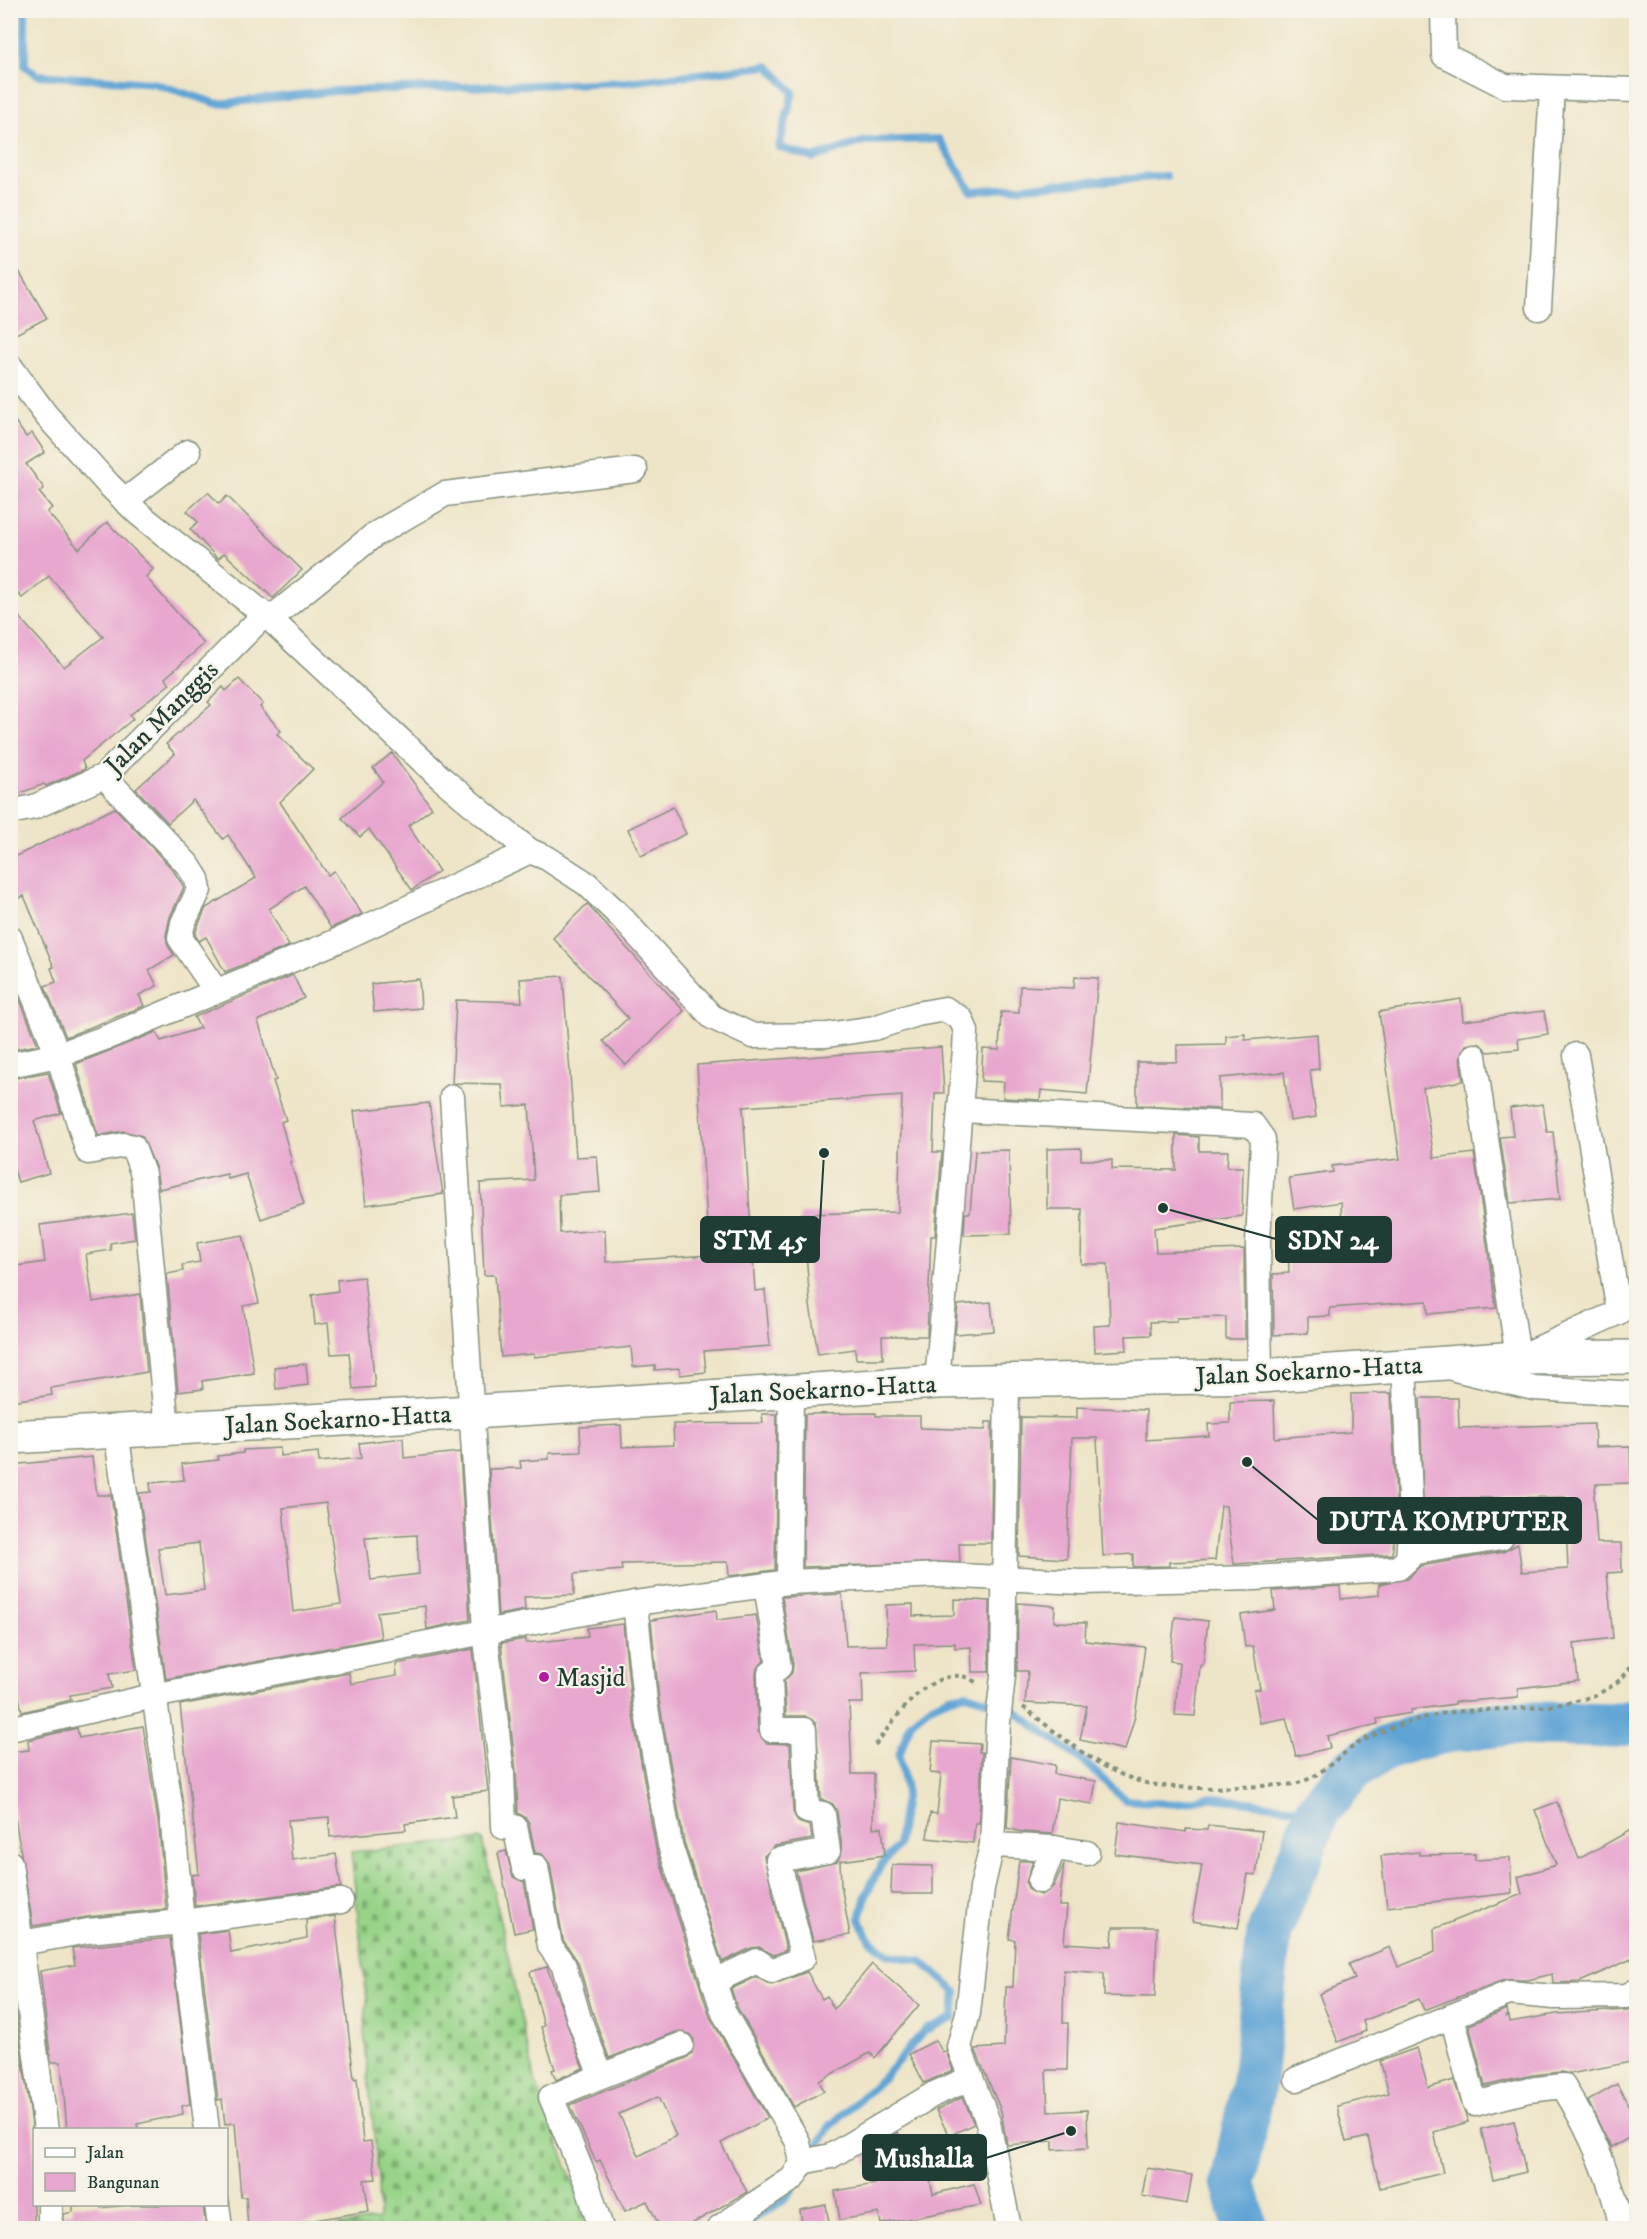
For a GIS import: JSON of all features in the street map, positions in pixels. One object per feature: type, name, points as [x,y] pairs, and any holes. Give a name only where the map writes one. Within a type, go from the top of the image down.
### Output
[{"type":"highway","name":"Jalan Soekarno-Hatta","points":[[10,1437],[473,1412],[937,1382],[1260,1377],[1518,1358],[1636,1357]]},
{"type":"street","points":[[1443,10],[1444,55],[1505,86],[1636,90]]},
{"type":"street","points":[[1539,308],[1552,87]]},
{"type":"street","points":[[10,366],[46,415],[125,501],[267,617],[441,778],[530,851],[547,858],[587,884],[621,917],[712,1017],[731,1028],[753,1036],[827,1035],[874,1028],[932,1010],[945,1009],[961,1019],[966,1031],[937,1382]]},
{"type":"street","points":[[125,501],[188,452]]},
{"type":"street","name":"Jalan Manggis","points":[[10,813],[34,807],[104,776],[267,617],[374,535],[445,494],[635,470]]},
{"type":"street","points":[[104,776],[188,865],[197,879],[199,890],[183,923],[180,938],[216,991]]},
{"type":"street","points":[[10,1065],[58,1055],[338,941],[530,851]]},
{"type":"street","points":[[10,938],[58,1055],[88,1152],[124,1145],[133,1148],[138,1158],[144,1185],[167,1428]]},
{"type":"street","points":[[1474,1056],[1518,1358],[1619,1312],[1576,1055]]},
{"type":"street","points":[[452,1097],[473,1412],[484,1631],[502,1774],[504,1827],[515,1827],[524,1868],[536,1867],[550,1946],[564,1966],[579,2019],[601,2076]]},
{"type":"street","points":[[960,1110],[1253,1125],[1263,1139],[1258,1243],[1260,1377]]},
{"type":"street","points":[[10,1729],[153,1696],[484,1631],[635,1603],[778,1584],[941,1575],[1082,1582],[1255,1578],[1384,1570],[1404,1565],[1410,1553],[1417,1364],[1534,1388],[1636,1394]]},
{"type":"street","points":[[1007,1381],[1006,1578],[992,1845],[982,1888],[968,2013],[959,2047],[988,2122],[1009,2229]]},
{"type":"street","points":[[713,1982],[757,1961],[772,1971],[803,1958],[778,1860],[828,1851],[824,1814],[807,1811],[804,1730],[772,1730],[770,1674],[779,1667],[778,1584],[791,1391]]},
{"type":"street","points":[[116,1431],[173,1825],[207,2128]]},
{"type":"street","points":[[1410,1553],[1501,1538]]},
{"type":"street","points":[[635,1603],[645,1702],[664,1815],[680,1877],[724,2013],[751,2064],[791,2125],[798,2142],[802,2162],[792,2179],[719,2229]]},
{"type":"street","points":[[992,1845],[1054,1848],[1087,1853]]},
{"type":"street","points":[[1040,1881],[1054,1848]]},
{"type":"street","points":[[10,1863],[16,1944],[46,2128]]},
{"type":"street","points":[[16,1944],[88,1931],[182,1922],[341,1901]]},
{"type":"street","points":[[1297,2079],[1509,1994],[1554,1997],[1627,1996],[1636,1991]]},
{"type":"street","points":[[1452,2016],[1475,2104],[1563,2086],[1587,2126],[1616,2199],[1622,2229]]},
{"type":"street","points":[[601,2229],[587,2184],[551,2097],[681,2045]]},
{"type":"street","points":[[802,2162],[831,2156],[934,2094],[971,2078]]},
{"type":"street","points":[[50,2206],[51,2229]]},
{"type":"street","points":[[217,2206],[220,2229]]},
{"type":"path","points":[[875,1745],[913,1697],[941,1679],[963,1676],[1017,1702],[1099,1764],[1139,1782],[1171,1786],[1301,1784],[1335,1763],[1357,1744],[1404,1723],[1474,1708],[1530,1707],[1597,1696],[1617,1683],[1632,1668],[1636,1656]]},
{"type":"green space","points":[[482,1839],[535,2080],[590,2228],[327,2228],[379,2219],[378,2178],[364,2031],[367,2001],[351,1852]]},
{"type":"building","points":[[10,256],[47,318],[10,337]]},
{"type":"building","points":[[10,414],[26,437],[32,433],[45,452],[26,464],[44,488],[39,492],[52,508],[47,512],[79,549],[107,522],[153,569],[146,577],[204,644],[165,678],[170,684],[130,715],[133,719],[82,761],[85,769],[46,786],[44,784],[10,797],[10,607],[64,667],[103,637],[49,576],[22,598],[10,585]]},
{"type":"building","points":[[208,492],[219,504],[227,496],[302,570],[273,598],[224,553],[218,559],[190,529],[198,522],[187,511]]},
{"type":"building","points":[[239,679],[263,704],[260,707],[281,731],[277,734],[313,769],[280,802],[328,875],[334,871],[362,914],[331,928],[304,886],[269,909],[289,946],[225,972],[206,937],[199,941],[195,935],[197,928],[206,908],[256,878],[228,835],[223,839],[193,800],[168,823],[136,789],[175,754],[166,744],[211,705],[208,702],[223,687],[226,691]]},
{"type":"building","points":[[392,753],[432,808],[408,826],[439,871],[412,890],[369,829],[360,837],[342,818],[383,782],[373,768]]},
{"type":"building","points":[[673,807],[686,834],[641,856],[628,829]]},
{"type":"building","points":[[115,808],[173,870],[184,887],[170,917],[166,935],[168,946],[174,955],[149,970],[157,986],[139,995],[144,1006],[66,1037],[45,986],[56,982],[51,968],[54,967],[24,896],[10,902],[10,859]]},
{"type":"building","points":[[587,904],[684,1011],[626,1065],[603,1041],[628,1018],[553,938]]},
{"type":"building","points":[[293,975],[304,998],[258,1021],[276,1080],[273,1081],[286,1120],[281,1122],[292,1161],[290,1162],[304,1204],[261,1219],[246,1174],[228,1179],[227,1174],[159,1189],[156,1169],[142,1136],[122,1131],[98,1136],[76,1064],[156,1032],[161,1041],[200,1028],[194,1017]]},
{"type":"building","points":[[563,976],[576,1157],[597,1156],[600,1192],[559,1195],[560,1233],[605,1230],[606,1262],[709,1255],[697,1065],[941,1047],[944,1093],[935,1093],[933,1152],[942,1152],[935,1236],[931,1236],[927,1336],[882,1336],[883,1359],[856,1359],[855,1349],[818,1354],[810,1305],[806,1252],[800,1252],[800,1214],[898,1212],[902,1096],[743,1107],[755,1291],[765,1290],[770,1346],[704,1351],[706,1372],[680,1375],[680,1368],[655,1370],[655,1365],[633,1367],[631,1347],[534,1357],[534,1354],[501,1357],[495,1275],[484,1275],[480,1183],[534,1180],[529,1105],[504,1107],[502,1084],[452,1083],[456,1000],[522,1002],[520,979]]},
{"type":"building","points":[[1075,977],[1098,978],[1087,1094],[1041,1090],[1040,1100],[1003,1098],[1004,1082],[981,1081],[983,1049],[999,1050],[1001,1012],[1019,1013],[1020,986],[1074,988]]},
{"type":"building","points":[[419,979],[421,1008],[374,1012],[371,984]]},
{"type":"building","points":[[18,995],[38,1045],[10,1050],[10,998]]},
{"type":"building","points":[[1461,999],[1463,1021],[1544,1011],[1548,1034],[1518,1039],[1519,1049],[1488,1052],[1479,1043],[1466,1045],[1460,1057],[1463,1081],[1423,1088],[1434,1158],[1474,1153],[1496,1308],[1428,1314],[1427,1301],[1330,1308],[1330,1316],[1308,1317],[1308,1333],[1274,1335],[1273,1274],[1289,1273],[1288,1247],[1343,1245],[1341,1202],[1294,1209],[1289,1178],[1333,1172],[1332,1166],[1400,1159],[1379,1012]]},
{"type":"building","points":[[1245,1034],[1245,1040],[1317,1034],[1319,1069],[1310,1070],[1316,1117],[1290,1121],[1284,1072],[1220,1078],[1220,1109],[1137,1105],[1137,1062],[1177,1062],[1177,1045],[1226,1044],[1226,1036]]},
{"type":"building","points":[[48,1072],[61,1113],[34,1121],[49,1173],[18,1182],[10,1157],[10,1079]]},
{"type":"building","points":[[429,1103],[443,1194],[366,1205],[354,1111]]},
{"type":"building","points":[[1543,1104],[1547,1132],[1553,1132],[1560,1199],[1510,1203],[1500,1137],[1513,1136],[1510,1108]]},
{"type":"building","points":[[1176,1135],[1199,1137],[1199,1151],[1228,1151],[1227,1167],[1243,1167],[1242,1216],[1154,1228],[1156,1252],[1244,1249],[1245,1339],[1226,1339],[1226,1317],[1177,1318],[1177,1321],[1150,1322],[1151,1335],[1126,1336],[1127,1350],[1095,1352],[1094,1326],[1110,1325],[1108,1264],[1081,1264],[1082,1209],[1047,1209],[1047,1149],[1081,1148],[1081,1160],[1112,1160],[1112,1169],[1176,1170]]},
{"type":"building","points":[[1009,1150],[1011,1234],[964,1235],[965,1213],[970,1213],[975,1151]]},
{"type":"building","points":[[132,1213],[135,1239],[110,1243],[111,1250],[86,1254],[93,1302],[140,1294],[147,1372],[51,1388],[52,1395],[12,1401],[10,1267],[45,1262],[40,1225]]},
{"type":"building","points":[[243,1235],[259,1303],[243,1306],[254,1373],[202,1381],[203,1389],[178,1392],[167,1274],[183,1271],[182,1265],[200,1262],[197,1243]]},
{"type":"building","points":[[364,1277],[375,1387],[353,1389],[349,1353],[331,1354],[328,1323],[315,1325],[312,1295],[338,1291],[337,1280]]},
{"type":"building","points":[[991,1302],[994,1331],[955,1334],[958,1305]]},
{"type":"building","points":[[306,1364],[308,1385],[276,1389],[274,1367]]},
{"type":"building","points":[[1391,1393],[1397,1519],[1392,1554],[1234,1564],[1226,1506],[1221,1506],[1215,1560],[1169,1562],[1169,1566],[1133,1567],[1133,1554],[1103,1556],[1097,1438],[1072,1438],[1067,1559],[1019,1556],[1021,1417],[1077,1418],[1077,1407],[1146,1410],[1146,1440],[1209,1436],[1208,1424],[1230,1423],[1230,1402],[1274,1401],[1275,1438],[1351,1432],[1351,1394]]},
{"type":"building","points":[[1420,1398],[1458,1398],[1459,1428],[1594,1424],[1595,1447],[1630,1446],[1631,1483],[1596,1484],[1594,1496],[1597,1543],[1621,1543],[1622,1572],[1607,1573],[1613,1638],[1574,1643],[1578,1681],[1518,1688],[1518,1697],[1455,1702],[1455,1704],[1411,1710],[1411,1713],[1377,1719],[1378,1724],[1327,1736],[1330,1748],[1296,1756],[1286,1718],[1260,1723],[1254,1690],[1260,1689],[1253,1646],[1245,1647],[1241,1615],[1275,1610],[1273,1591],[1340,1586],[1341,1599],[1379,1595],[1379,1584],[1407,1579],[1420,1566],[1503,1552],[1518,1544],[1522,1572],[1568,1569],[1565,1497],[1462,1498],[1462,1530],[1424,1536]]},
{"type":"building","points":[[876,1413],[876,1416],[920,1416],[920,1428],[985,1430],[986,1422],[992,1422],[991,1543],[959,1543],[960,1562],[803,1567],[805,1414]]},
{"type":"building","points":[[762,1414],[777,1414],[775,1570],[729,1576],[728,1562],[621,1564],[622,1570],[574,1574],[574,1595],[524,1597],[525,1610],[498,1615],[489,1469],[521,1468],[520,1461],[549,1459],[549,1453],[581,1452],[580,1427],[621,1425],[622,1447],[674,1445],[673,1424],[763,1423]]},
{"type":"building","points":[[403,1438],[404,1458],[460,1452],[470,1620],[427,1629],[425,1606],[377,1612],[381,1638],[166,1679],[139,1493],[151,1492],[150,1483],[184,1480],[182,1464],[218,1460],[218,1456],[243,1453],[243,1450],[280,1448],[280,1456],[318,1452],[319,1462],[361,1458],[359,1443]],"holes":[[[326,1503],[341,1604],[293,1612],[283,1508]],[[417,1535],[419,1574],[371,1580],[365,1538]],[[199,1543],[204,1590],[165,1595],[158,1548]]]},
{"type":"building","points":[[92,1457],[97,1495],[111,1495],[136,1670],[109,1674],[112,1688],[70,1695],[71,1700],[22,1712],[10,1654],[10,1465]]},
{"type":"building","points":[[842,1594],[846,1646],[887,1645],[886,1605],[913,1604],[913,1616],[954,1615],[954,1599],[990,1601],[989,1672],[972,1672],[971,1647],[955,1648],[955,1643],[914,1644],[915,1671],[862,1673],[863,1703],[849,1703],[852,1774],[874,1774],[873,1828],[882,1827],[885,1855],[840,1861],[841,1885],[850,1935],[813,1941],[796,1871],[837,1862],[842,1849],[837,1811],[833,1804],[821,1799],[816,1723],[805,1716],[786,1716],[784,1681],[792,1673],[793,1665],[782,1597]]},
{"type":"building","points":[[1018,1603],[1055,1606],[1054,1622],[1086,1623],[1085,1641],[1145,1647],[1135,1716],[1125,1750],[1080,1740],[1087,1706],[1025,1703],[1028,1671],[1017,1671]]},
{"type":"building","points":[[716,1610],[717,1620],[756,1615],[764,1661],[757,1668],[756,1675],[758,1731],[766,1743],[790,1744],[793,1812],[798,1822],[810,1826],[812,1839],[775,1846],[764,1856],[786,1950],[774,1955],[759,1947],[751,1948],[722,1962],[684,1842],[659,1700],[651,1620]]},
{"type":"building","points":[[1175,1617],[1208,1621],[1203,1665],[1200,1665],[1195,1716],[1175,1715],[1179,1662],[1170,1661]]},
{"type":"building","points":[[623,1624],[631,1704],[656,1849],[710,2017],[768,2118],[721,2143],[747,2192],[683,2229],[661,2229],[647,2201],[625,2211],[600,2160],[596,2162],[570,2105],[686,2058],[692,2053],[694,2040],[689,2034],[676,2032],[609,2058],[578,1962],[563,1940],[550,1864],[542,1854],[535,1853],[529,1823],[518,1813],[516,1772],[501,1643],[526,1639],[526,1643],[588,1637],[587,1628]],"holes":[[[658,2097],[676,2136],[639,2156],[619,2114]]]},
{"type":"building","points":[[473,1649],[488,1791],[452,1796],[455,1817],[405,1824],[406,1830],[330,1837],[329,1817],[288,1820],[292,1860],[336,1854],[341,1887],[195,1906],[192,1875],[199,1874],[180,1705],[349,1673],[351,1684],[397,1676],[396,1664]]},
{"type":"building","points":[[143,1726],[159,1827],[166,1909],[87,1917],[33,1926],[10,1787],[10,1752],[29,1750],[28,1740],[77,1728],[79,1738]]},
{"type":"building","points":[[933,1741],[980,1744],[979,1752],[982,1752],[979,1823],[975,1823],[973,1843],[927,1838],[930,1813],[937,1814],[941,1774],[930,1773]]},
{"type":"building","points":[[1011,1757],[1055,1765],[1054,1774],[1096,1781],[1092,1804],[1057,1798],[1052,1834],[1022,1832],[1007,1828]]},
{"type":"building","points":[[1557,1802],[1579,1859],[1636,1827],[1636,1957],[1580,1982],[1553,1983],[1552,1974],[1528,1980],[1504,1980],[1424,2010],[1419,1999],[1363,2021],[1366,2031],[1338,2042],[1319,1994],[1355,1979],[1349,1964],[1390,1947],[1398,1967],[1435,1952],[1434,1929],[1522,1894],[1518,1877],[1556,1865],[1535,1810]]},
{"type":"building","points":[[1119,1822],[1186,1832],[1186,1829],[1207,1830],[1208,1825],[1262,1831],[1256,1875],[1248,1874],[1238,1928],[1192,1921],[1202,1865],[1115,1854]]},
{"type":"building","points":[[506,1851],[513,1877],[524,1882],[533,1929],[514,1933],[498,1853]]},
{"type":"building","points":[[1419,1852],[1419,1855],[1475,1854],[1475,1860],[1510,1858],[1512,1893],[1387,1907],[1381,1856]]},
{"type":"building","points":[[1019,1861],[1033,1861],[1026,1883],[1029,1890],[1041,1895],[1053,1887],[1064,1864],[1059,1906],[1067,1906],[1064,1943],[1112,1946],[1113,1927],[1157,1927],[1155,1997],[1104,1996],[1104,1973],[1064,1970],[1063,2023],[1068,2023],[1067,2070],[1046,2070],[1048,2112],[1087,2110],[1088,2148],[1053,2150],[1053,2141],[1007,2145],[1001,2111],[975,2049],[1004,2047],[1006,1987],[1013,1987],[1015,1940],[1009,1939]]},
{"type":"building","points":[[892,1865],[933,1866],[933,1894],[891,1894]]},
{"type":"building","points":[[335,1916],[354,2079],[357,2078],[363,2142],[371,2141],[376,2179],[364,2180],[369,2211],[302,2222],[303,2229],[248,2229],[246,2197],[241,2197],[235,2123],[225,2124],[222,2099],[218,2100],[198,1934],[228,1930],[231,1953],[307,1938],[306,1920]]},
{"type":"building","points":[[170,1938],[190,2104],[182,2106],[183,2114],[137,2124],[138,2128],[67,2128],[61,2062],[51,2062],[40,1971],[75,1965],[72,1948]]},
{"type":"building","points":[[872,1964],[919,2005],[875,2058],[870,2053],[819,2081],[824,2091],[794,2107],[737,2007],[731,1989],[756,1977],[771,1985],[807,1972],[822,1999],[827,1996],[834,2009]]},
{"type":"building","points":[[547,1967],[583,2068],[556,2080],[552,2070],[555,2069],[541,2027],[544,2026],[530,1972]]},
{"type":"building","points":[[14,2002],[33,2131],[34,2229],[10,2229],[10,2003]]},
{"type":"building","points":[[1636,2007],[1636,2061],[1570,2074],[1561,2072],[1532,2075],[1485,2086],[1469,2025],[1507,2009],[1508,2015],[1505,2017],[1509,2016],[1510,2022],[1556,2014],[1627,2010]]},
{"type":"building","points":[[936,2040],[942,2052],[946,2051],[953,2070],[924,2083],[909,2054]]},
{"type":"building","points":[[1417,2048],[1428,2088],[1454,2080],[1468,2122],[1434,2132],[1443,2173],[1380,2188],[1368,2137],[1346,2142],[1337,2106],[1389,2093],[1380,2061]]},
{"type":"building","points":[[1617,2084],[1636,2119],[1636,2134],[1611,2148],[1588,2101]]},
{"type":"building","points":[[963,2097],[974,2124],[949,2136],[936,2110]]},
{"type":"building","points":[[1514,2121],[1526,2172],[1493,2180],[1481,2129]]},
{"type":"building","points":[[898,2132],[914,2178],[929,2175],[933,2194],[974,2184],[981,2205],[881,2224],[879,2213],[840,2220],[835,2191],[875,2184],[863,2153]]},
{"type":"building","points":[[1147,2168],[1192,2175],[1187,2204],[1142,2196]]},
{"type":"building","points":[[826,2205],[830,2229],[803,2229],[800,2210]]},
{"type":"building","points":[[73,2206],[101,2206],[101,2208],[203,2206],[206,2229],[117,2229],[117,2226],[64,2229],[64,2214],[73,2212]]},
{"type":"waterway","points":[[25,10],[25,66],[38,75],[153,83],[218,104],[335,91],[628,82],[768,66],[793,92],[779,147],[813,158],[865,141],[939,139],[971,191],[1166,176]]},
{"type":"waterway","points":[[811,2157],[830,2126],[885,2076],[925,2030],[953,2018],[956,1992],[921,1961],[889,1955],[869,1939],[860,1919],[866,1895],[881,1865],[898,1845],[906,1789],[899,1755],[911,1722],[932,1705],[950,1697],[967,1694],[1012,1709],[1084,1762],[1125,1800],[1177,1804],[1208,1797],[1318,1811]]},
{"type":"waterway","points":[[1246,2228],[1233,2182],[1254,2081],[1269,1933],[1318,1811],[1352,1769],[1384,1749],[1411,1739],[1445,1731],[1510,1723],[1611,1726],[1636,1721]]},
{"type":"waterway","points":[[744,2225],[784,2200],[792,2190]]},
{"type":"place","name":"STM 45","points":[[824,1153]]},
{"type":"place","name":"SDN 24","points":[[1163,1208]]},
{"type":"place","name":"DUTA KOMPUTER","points":[[1247,1462]]},
{"type":"place","name":"Masjid","points":[[544,1677]]},
{"type":"place","name":"Mushalla","points":[[1071,2131]]}]
